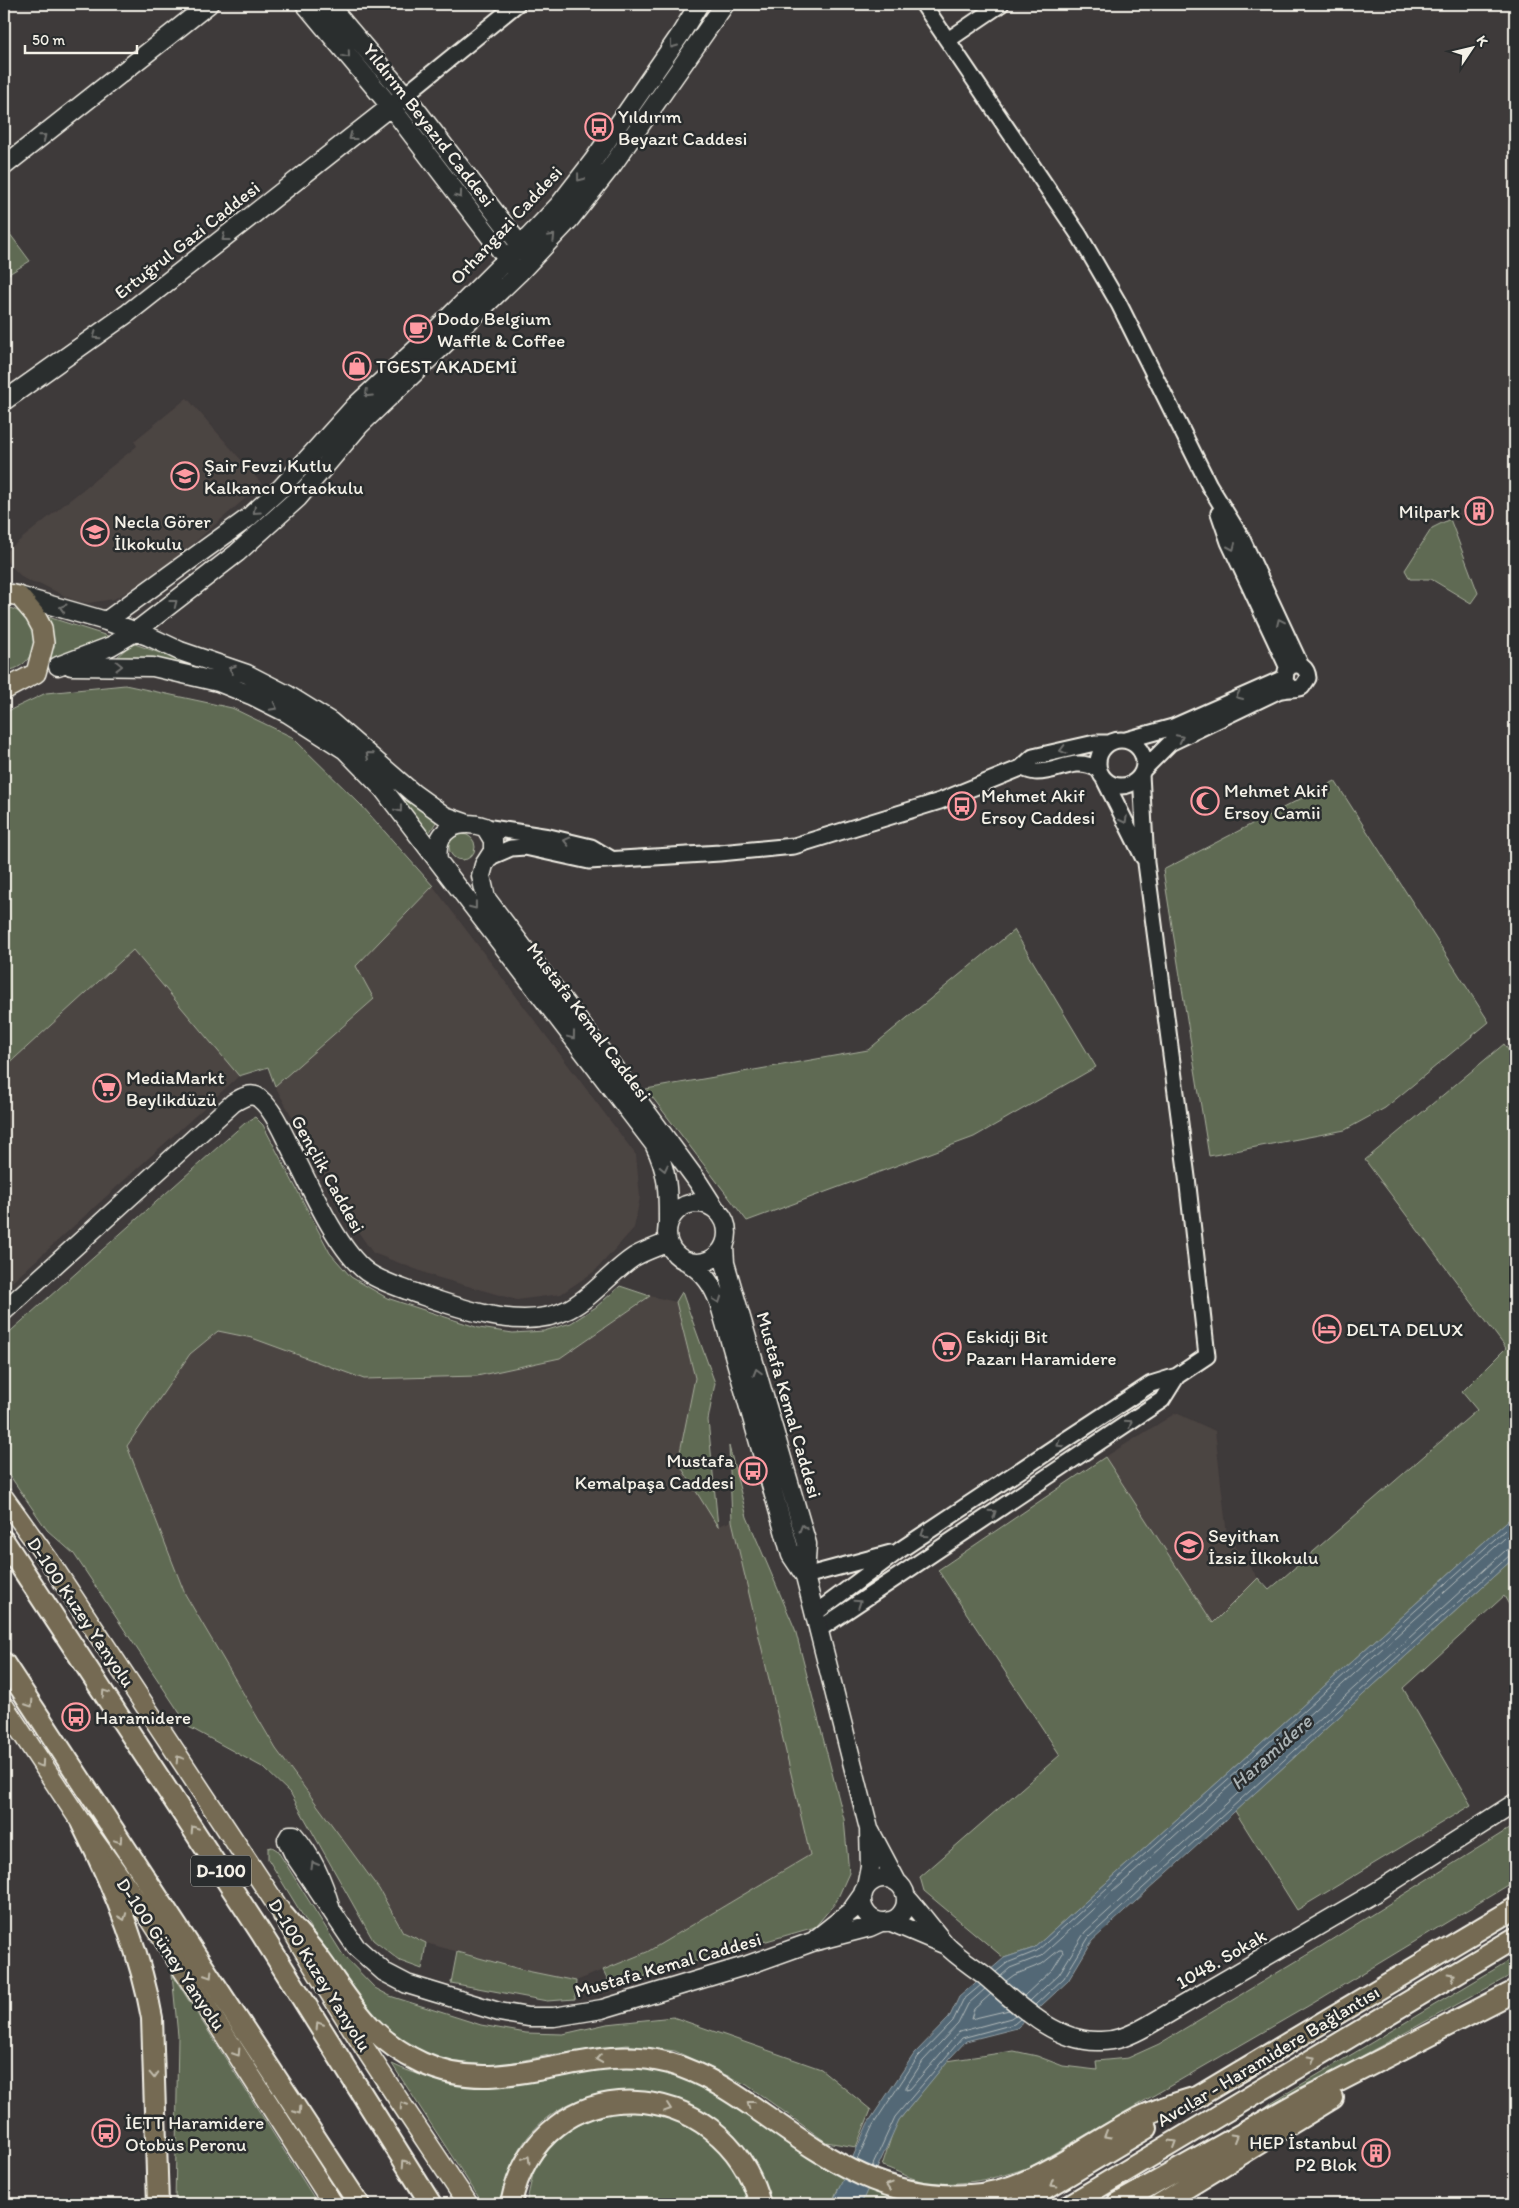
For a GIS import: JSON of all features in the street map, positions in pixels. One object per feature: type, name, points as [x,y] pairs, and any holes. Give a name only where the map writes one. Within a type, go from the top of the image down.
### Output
[{"type":"highway","name":"D-100","points":[[4,1541],[246,1909],[431,2204]]},
{"type":"highway","points":[[4,1663],[359,2204]]},
{"type":"highway","points":[[82,1824],[101,1862],[142,1970],[152,2018],[158,2204]]},
{"type":"highway","name":"Avcılar - Haramidere Bağlantısı","points":[[1020,2204],[1515,1908]]},
{"type":"highway","points":[[284,1916],[318,1957],[364,2022],[393,2046],[421,2062],[452,2074],[481,2077],[518,2075],[604,2058],[648,2058],[669,2063],[694,2072],[735,2094],[842,2166],[889,2187],[913,2193],[943,2196],[1000,2190],[1054,2167],[1153,2111],[1200,2096]]},
{"type":"highway","name":"Avcılar - Haramidere Bağlantısı","points":[[1071,2204],[1515,1938]]},
{"type":"highway","points":[[1117,2204],[1304,2099],[1444,2029],[1515,1990]]},
{"type":"highway","points":[[1160,2204],[1444,2029]]},
{"type":"highway","points":[[511,2204],[521,2169],[530,2153],[556,2125],[574,2114],[589,2108],[614,2102],[659,2105],[711,2128],[736,2153],[748,2173],[760,2204]]},
{"type":"highway","points":[[147,2204],[151,2181],[155,2106]]},
{"type":"main road","points":[[4,166],[209,4]]},
{"type":"main road","name":"Yıldırım Beyazıd Caddesi","points":[[304,4],[519,264]]},
{"type":"main road","name":"Yıldırım Beyazıd Caddesi","points":[[328,4],[405,95],[522,245]]},
{"type":"main road","name":"Orhangazi Caddesi","points":[[106,621],[248,518],[281,488],[355,406],[429,337],[519,264],[522,245],[559,205],[593,161],[680,35],[699,4]]},
{"type":"main road","points":[[7,687],[36,673],[111,646],[135,632],[237,553],[287,509],[360,426],[519,264],[570,219],[611,167],[725,4]]},
{"type":"main road","points":[[328,33],[344,22]]},
{"type":"main road","name":"Ertuğrul Gazi Caddesi","points":[[4,401],[128,314],[405,95]]},
{"type":"main road","points":[[443,173],[456,160]]},
{"type":"main road","points":[[12,594],[106,621],[148,636],[180,651],[247,674],[286,694],[331,722],[413,793],[445,816],[484,827],[492,840],[493,851],[487,861],[466,874],[451,872],[441,864],[383,789],[345,750],[287,713],[253,696],[218,682],[153,667],[58,666]]},
{"type":"main road","points":[[12,594],[35,615],[42,628],[44,643],[36,673]]},
{"type":"main road","points":[[441,864],[437,854],[441,838],[453,825],[465,823]]},
{"type":"main road","name":"Mustafa Kemal Caddesi","points":[[487,861],[482,876],[486,898],[626,1083],[698,1182],[716,1210]]},
{"type":"main road","name":"Mustafa Kemal Caddesi","points":[[441,864],[654,1144],[664,1164],[668,1185],[668,1234]]},
{"type":"main road","name":"Gençlik Caddesi","points":[[4,1311],[243,1096],[252,1095],[260,1098],[282,1132],[333,1230],[348,1253],[367,1272],[380,1279],[435,1299],[485,1315],[508,1318],[554,1315],[569,1309],[632,1258],[668,1234]]},
{"type":"main road","points":[[688,1205],[707,1205],[716,1210],[722,1216],[727,1229],[724,1246],[708,1259],[689,1263],[674,1253],[668,1234],[673,1216],[679,1209],[688,1205]]},
{"type":"main road","name":"Mustafa Kemal Caddesi","points":[[724,1246],[725,1263],[807,1544],[805,1576],[869,1829],[870,1868],[865,1891],[851,1911],[812,1942]]},
{"type":"main road","name":"Mustafa Kemal Caddesi","points":[[689,1263],[702,1271],[711,1283],[719,1302],[791,1554],[805,1576]]},
{"type":"main road","name":"D-100 Kuzey Yanyolu","points":[[4,1498],[50,1562],[284,1916],[342,2013],[468,2204]]},
{"type":"main road","name":"D-100 Güney Yanyolu","points":[[4,1706],[82,1824],[149,1917],[333,2204]]},
{"type":"main road","name":"1048. Sokak","points":[[906,1897],[946,1945],[1037,2018],[1065,2035],[1097,2042],[1128,2037],[1376,1892],[1515,1803]]},
{"type":"main road","name":"Mustafa Kemal Caddesi","points":[[869,1829],[897,1882]]},
{"type":"main road","points":[[877,1879],[891,1879],[897,1882],[906,1897],[904,1910],[900,1915],[885,1921],[868,1915],[862,1901],[865,1891],[877,1879]]},
{"type":"main road","name":"Mustafa Kemal Caddesi","points":[[331,1910],[356,1947],[384,1972],[407,1984],[499,2012],[554,2017],[602,2010],[748,1965],[812,1942],[850,1933],[885,1921]]},
{"type":"main road","name":"1048. Sokak","points":[[885,1921],[946,1945]]},
{"type":"street","points":[[405,95],[516,4]]},
{"type":"street","points":[[924,4],[1089,252],[1119,304],[1209,485],[1241,537],[1291,675]]},
{"type":"street","points":[[948,40],[1002,4]]},
{"type":"street","points":[[487,861],[510,848],[525,847],[589,861],[720,853],[794,846],[940,801],[1021,768],[1033,757],[1095,743],[1126,740],[1173,727],[1291,675]]},
{"type":"street","points":[[1021,768],[1036,772],[1078,763],[1088,764],[1113,785],[1120,787],[1135,782],[1170,743],[1278,691],[1291,675]]},
{"type":"street","points":[[816,1622],[900,1550],[1151,1384],[1177,1376],[1207,1356],[1186,1168],[1146,863],[1143,754],[1138,747],[1126,740]]},
{"type":"street","points":[[1109,743],[1099,754],[1100,773],[1146,863]]},
{"type":"street","points":[[484,827],[549,837],[591,847],[611,859]]},
{"type":"street","points":[[816,1622],[1162,1400],[1177,1376]]},
{"type":"street","points":[[805,1576],[900,1550]]},
{"type":"shaded area","points":[[187,398],[262,484],[180,555],[141,584],[114,599],[88,603],[75,601],[43,585],[23,578],[4,559],[4,553],[137,446],[134,441]]},
{"type":"shaded area","points":[[433,886],[636,1155],[640,1197],[634,1228],[595,1271],[561,1294],[517,1300],[436,1277],[373,1253],[347,1216],[275,1086],[374,999],[355,966]]},
{"type":"shaded area","points":[[133,949],[239,1076],[11,1283],[4,1274],[4,1068]]},
{"type":"shaded area","points":[[650,1296],[676,1302],[695,1378],[678,1462],[718,1526],[732,1521],[811,1855],[647,1952],[576,1981],[527,1971],[426,1943],[403,1932],[379,1889],[276,1749],[185,1594],[127,1446],[190,1353],[218,1331],[252,1338],[560,1358]]},
{"type":"shaded area","points":[[1176,1413],[1215,1431],[1227,1535],[1258,1578],[1212,1623],[1105,1457]]},
{"type":"green space","points":[[4,226],[30,261],[4,277]]},
{"type":"green space","points":[[1450,519],[1478,593],[1471,603],[1431,579],[1410,579],[1405,570],[1432,528]]},
{"type":"green space","points":[[4,607],[17,611],[26,618],[32,628],[34,639],[32,650],[27,660],[17,668],[4,671]]},
{"type":"green space","points":[[45,616],[111,637],[84,650],[50,661],[53,638]]},
{"type":"green space","points":[[132,643],[207,670],[115,659]]},
{"type":"green space","points":[[125,685],[232,708],[292,737],[362,806],[433,886],[356,966],[374,999],[275,1086],[268,1067],[239,1076],[133,950],[4,1068],[4,713],[46,693]]},
{"type":"green space","points":[[1335,781],[1489,1022],[1385,1108],[1345,1130],[1209,1156],[1163,870]]},
{"type":"green space","points":[[388,783],[438,819],[428,835]]},
{"type":"green space","points":[[462,834],[471,838],[475,847],[471,856],[462,860],[453,856],[449,847],[453,838]]},
{"type":"green space","points":[[1014,930],[1096,1067],[974,1137],[747,1221],[646,1089],[868,1050]]},
{"type":"green space","points":[[1504,1044],[1515,1060],[1515,1514],[1034,1948],[1004,1958],[924,1891],[920,1877],[1060,1755],[938,1570],[1105,1457],[1213,1623],[1258,1578],[1269,1590],[1477,1410],[1462,1392],[1506,1348],[1365,1160]]},
{"type":"green space","points":[[255,1117],[263,1125],[330,1253],[351,1277],[387,1298],[479,1328],[513,1333],[544,1331],[571,1323],[596,1307],[620,1286],[650,1296],[560,1358],[477,1376],[364,1379],[252,1338],[218,1331],[190,1354],[127,1446],[185,1594],[276,1749],[379,1889],[403,1932],[426,1943],[422,1969],[400,1961],[373,1940],[291,1794],[264,1768],[189,1727],[74,1554],[47,1530],[4,1467],[4,1337],[245,1123]]},
{"type":"green space","points":[[682,1292],[715,1383],[708,1420],[718,1527],[678,1462],[695,1378],[676,1302]]},
{"type":"green space","points":[[729,1446],[747,1517],[795,1629],[844,1819],[849,1873],[836,1902],[815,1927],[611,1986],[603,1970],[647,1952],[810,1855],[732,1521]]},
{"type":"green space","points":[[1515,1557],[1515,1615],[1504,1596],[1403,1688],[1471,1805],[1297,1910],[1235,1811]]},
{"type":"green space","points":[[1515,1825],[1515,1881],[1315,2002],[1030,2167],[1005,2175],[979,2180],[939,2183],[921,2181],[882,2166],[895,2125],[947,2061],[1014,2051],[1037,2056],[1063,2066],[1097,2070],[1096,2061],[1128,2058],[1159,2044],[1315,1950]]},
{"type":"green space","points":[[272,1847],[277,1850],[343,1955],[375,1988],[390,1996],[481,2025],[526,2033],[563,2034],[607,2024],[673,2017],[821,2069],[871,2110],[856,2147],[826,2142],[747,2085],[675,2051],[627,2045],[549,2055],[495,2066],[440,2060],[421,2053],[402,2042],[377,2023],[346,1986],[268,1859],[268,1848]]},
{"type":"green space","points":[[457,1952],[527,1971],[576,1981],[575,1999],[547,2001],[451,1983]]},
{"type":"green space","points":[[1515,1957],[1515,1973],[1259,2112],[1272,2102]]},
{"type":"green space","points":[[172,1974],[318,2204],[175,2204],[178,2036]]},
{"type":"green space","points":[[392,2064],[430,2077],[466,2083],[524,2081],[623,2067],[642,2068],[667,2073],[712,2090],[734,2103],[839,2175],[879,2193],[921,2204],[861,2204],[862,2201],[838,2189],[831,2204],[772,2204],[761,2175],[745,2148],[731,2132],[707,2114],[680,2101],[651,2093],[621,2092],[592,2096],[565,2106],[541,2123],[521,2147],[514,2160],[502,2204],[483,2204]]},
{"type":"green space","points":[[639,2110],[671,2114],[724,2149],[753,2204],[526,2204],[535,2166],[556,2137],[607,2111]]},
{"type":"water","points":[[1515,1514],[1515,1557],[1092,1941],[1068,1981],[1017,2028],[966,2041],[899,2120],[861,2204],[832,2204],[868,2123],[914,2054],[949,2018],[959,1997],[1004,1958],[1034,1948]]},
{"type":"place","name":"Yıldırım Beyazıt Caddesi","points":[[599,127]]},
{"type":"place","name":"Dodo Belgium Waffle & Coffee","points":[[418,329]]},
{"type":"place","name":"TGEST AKADEMİ","points":[[357,366]]},
{"type":"place","name":"Şair Fevzi Kutlu Kalkancı Ortaokulu","points":[[185,476]]},
{"type":"place","name":"Milpark","points":[[1479,511]]},
{"type":"place","name":"Necla Görer İlkokulu","points":[[95,532]]},
{"type":"place","name":"Mehmet Akif Ersoy Camii","points":[[1205,801]]},
{"type":"place","name":"Mehmet Akif Ersoy Caddesi","points":[[962,806]]},
{"type":"place","name":"MediaMarkt Beylikdüzü","points":[[107,1088]]},
{"type":"place","name":"DELTA DELUX","points":[[1327,1329]]},
{"type":"place","name":"Eskidji Bit Pazarı Haramidere","points":[[947,1347]]},
{"type":"place","name":"Mustafa Kemalpaşa Caddesi","points":[[753,1471]]},
{"type":"place","name":"Seyithan İzsiz İlkokulu","points":[[1189,1546]]},
{"type":"place","name":"Haramidere","points":[[76,1717]]},
{"type":"place","name":"İETT Haramidere Otobüs Peronu","points":[[106,2133]]},
{"type":"place","name":"HEP İstanbul P2 Blok","points":[[1376,2153]]}]
